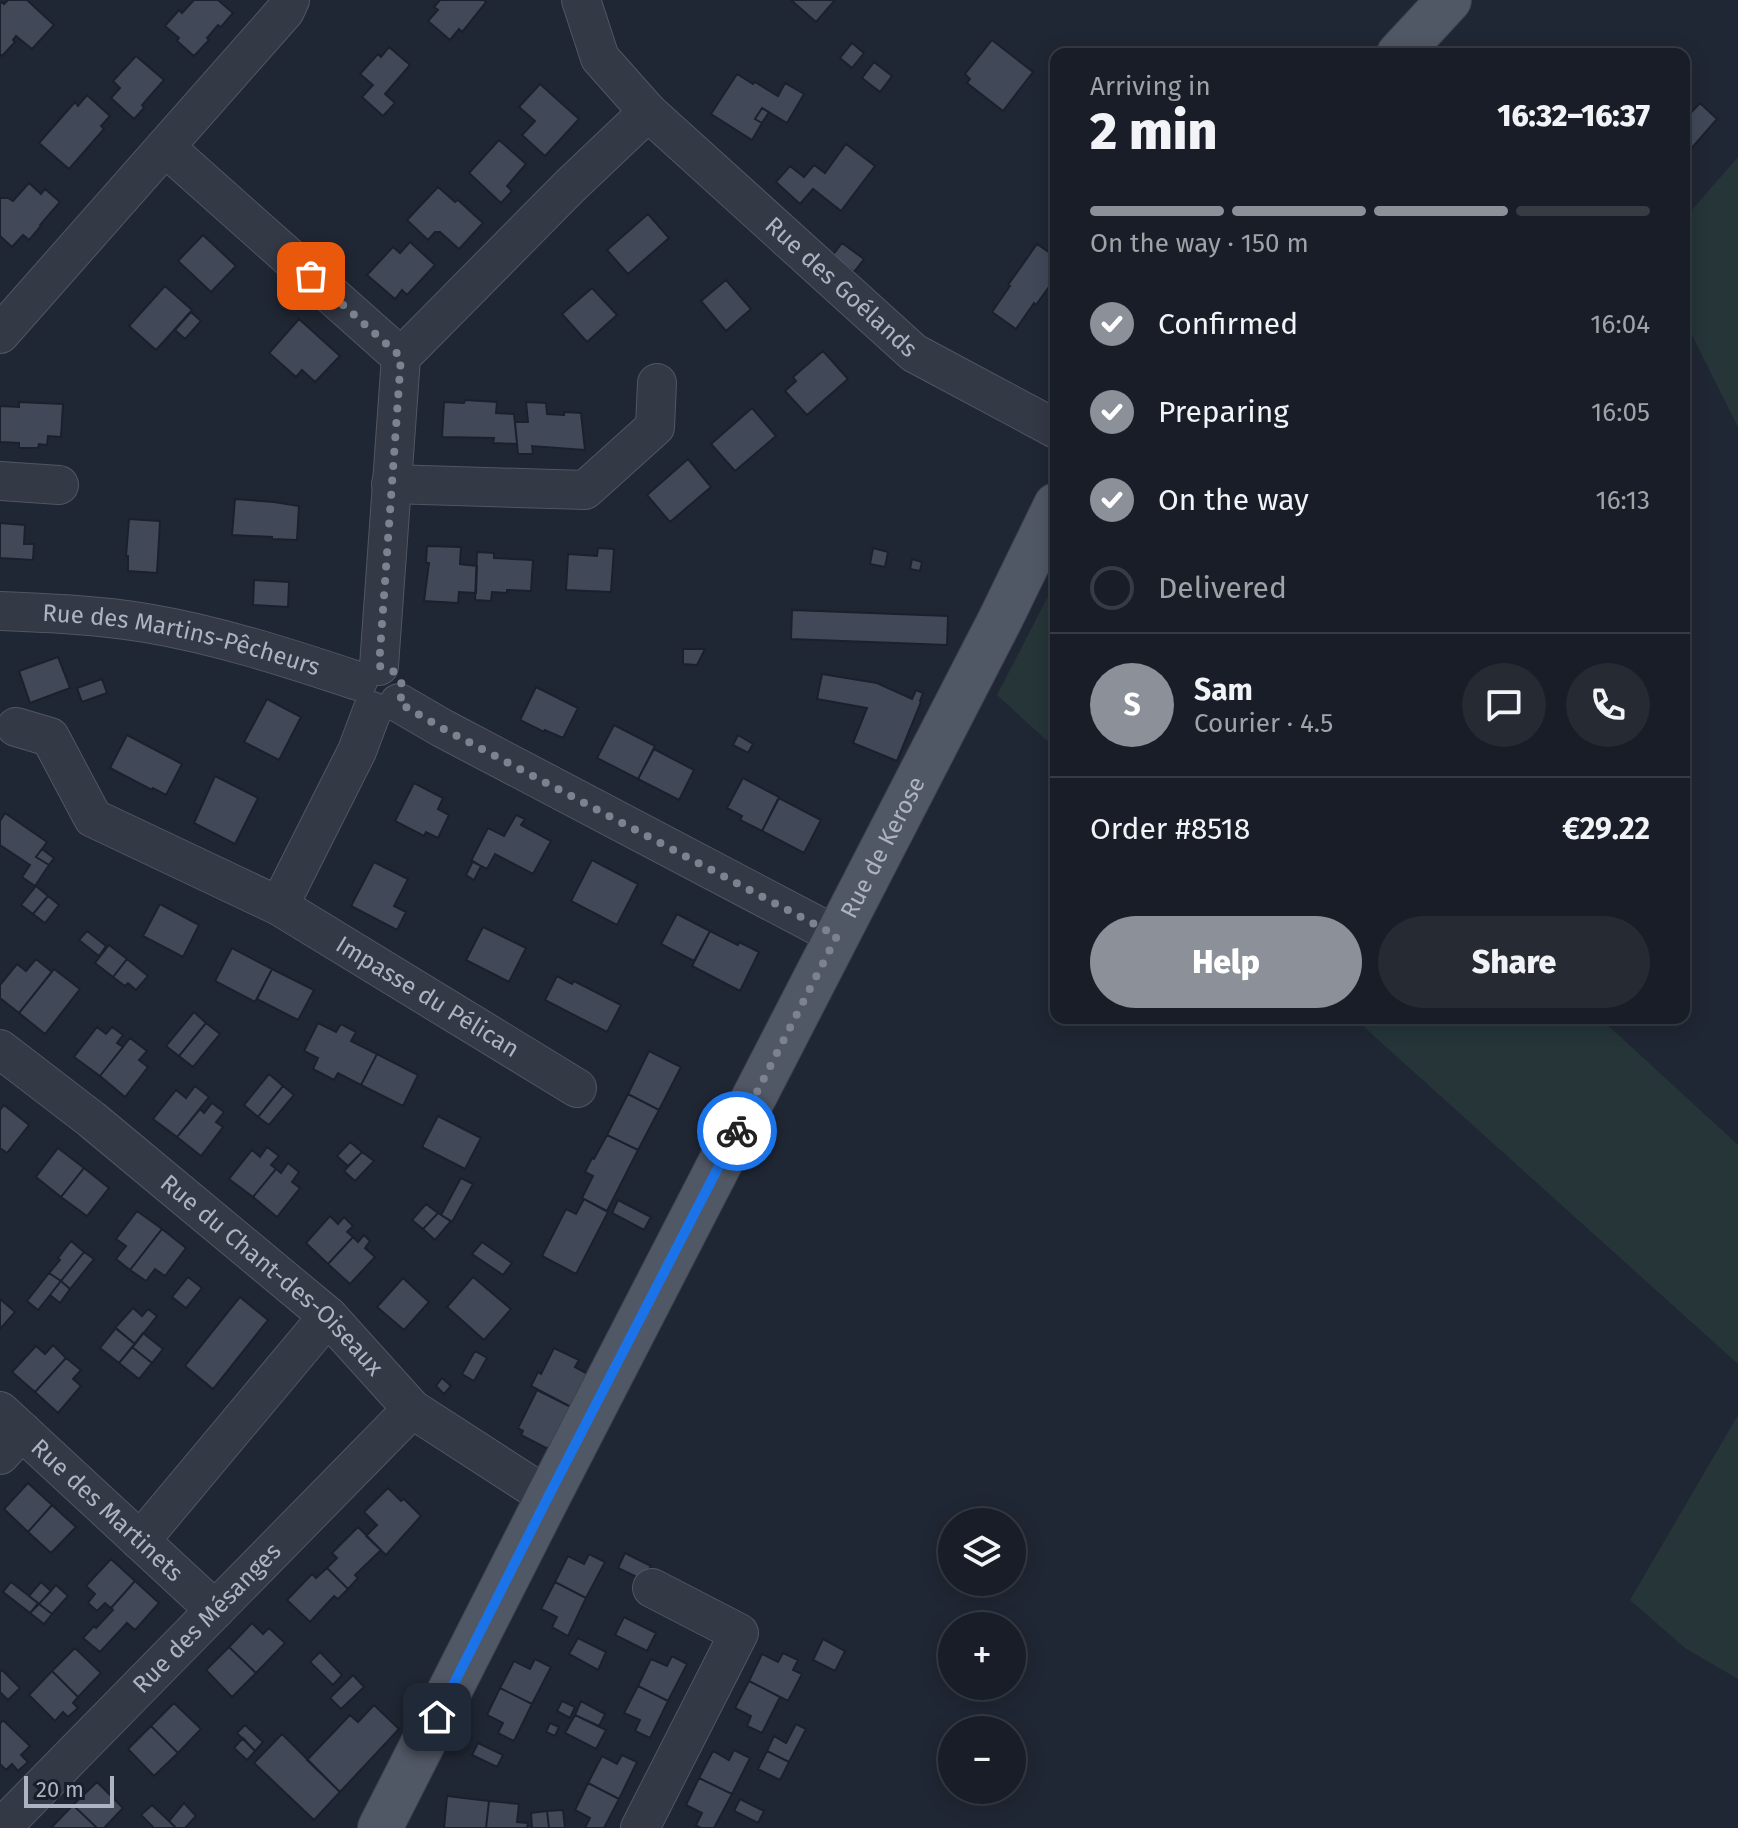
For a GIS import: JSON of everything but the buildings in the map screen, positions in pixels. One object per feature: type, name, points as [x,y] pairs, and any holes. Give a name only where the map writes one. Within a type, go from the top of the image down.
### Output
[{"type":"main road","points":[[1405,48],[1449,0]]},
{"type":"main road","name":"Rue de Kerose","points":[[380,1828],[1050,517]]},
{"type":"street","points":[[0,334],[285,11],[290,0]]},
{"type":"street","name":"Rue des Goélands","points":[[581,0],[600,58],[648,112],[914,353],[1050,426]]},
{"type":"street","points":[[279,906],[357,751],[377,690],[401,357],[648,112]]},
{"type":"street","points":[[165,147],[401,357]]},
{"type":"street","points":[[391,484],[585,490],[655,427],[657,383]]},
{"type":"street","points":[[0,481],[59,485]]},
{"type":"street","name":"Rue des Martins-Pêcheurs","points":[[0,611],[70,613],[201,634],[300,662],[377,690],[442,728],[837,936]]},
{"type":"street","name":"Impasse du Pélican","points":[[16,727],[50,737],[93,818],[279,906],[577,1088]]},
{"type":"street","name":"Rue du Chant-des-Oiseaux","points":[[0,1049],[91,1119],[328,1316],[412,1409],[548,1497]]},
{"type":"street","points":[[140,1541],[328,1316]]},
{"type":"street","name":"Rue des Mésanges","points":[[1,1828],[412,1409]]},
{"type":"street","name":"Rue des Martinets","points":[[7,1433],[140,1541],[215,1610]]},
{"type":"street","points":[[640,1828],[739,1633],[652,1588]]},
{"type":"shaded area","points":[[1738,157],[1738,427],[1690,331],[1690,212]]},
{"type":"shaded area","points":[[1050,593],[1050,744],[997,695]]},
{"type":"shaded area","points":[[1361,1024],[1607,1024],[1738,1145],[1738,1364]]},
{"type":"shaded area","points":[[1738,1415],[1738,1679],[1685,1648],[1630,1600]]},
{"type":"way so far","points":[[311,276],[401,357],[379,666],[389,668],[402,683],[403,693],[399,703],[837,936],[737,1131]]},
{"type":"route","points":[[437,1717],[737,1131]]}]
